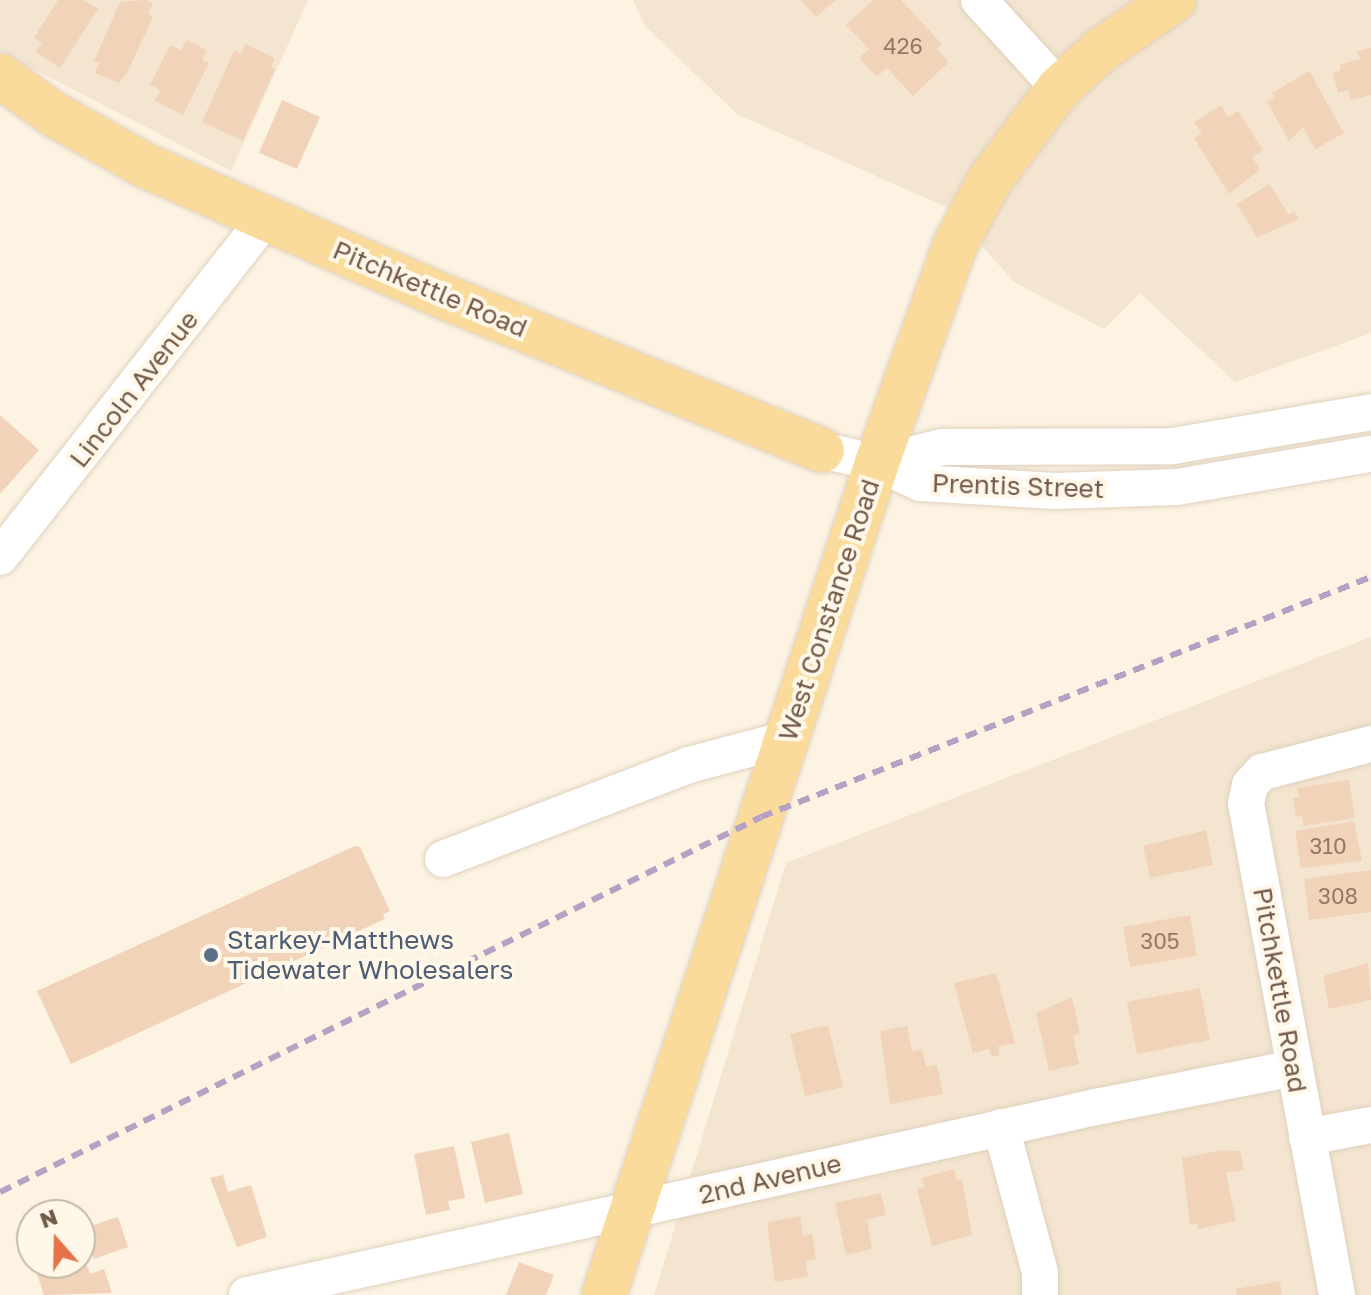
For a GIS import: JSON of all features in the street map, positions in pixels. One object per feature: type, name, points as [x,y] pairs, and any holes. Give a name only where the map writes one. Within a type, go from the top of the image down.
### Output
[{"type":"main road","name":"West Constance Road","points":[[604,1295],[877,463],[955,245],[989,181],[1059,88],[1101,50],[1174,0]]},
{"type":"main road","name":"Pitchkettle Road","points":[[0,76],[55,115],[146,166],[265,219],[822,450]]},
{"type":"street","points":[[979,0],[1059,88]]},
{"type":"street","name":"Lincoln Avenue","points":[[0,557],[265,219]]},
{"type":"street","name":"Prentis Street","points":[[877,463],[942,447],[1125,448],[1211,442],[1371,412]]},
{"type":"street","name":"Pitchkettle Road","points":[[822,450],[877,463]]},
{"type":"street","name":"Prentis Street","points":[[877,463],[920,483],[1068,491],[1190,485],[1371,454]]},
{"type":"street","points":[[443,859],[689,765],[787,739]]},
{"type":"street","name":"Pitchkettle Road","points":[[1337,1295],[1246,803],[1250,785],[1262,772],[1357,748]]},
{"type":"street","name":"2nd Avenue","points":[[247,1295],[339,1271],[632,1212],[1001,1127],[1295,1068]]},
{"type":"street","points":[[1307,1137],[1371,1125]]},
{"type":"street","points":[[1001,1127],[1040,1273],[1040,1295]]},
{"type":"shaded area","points":[[0,0],[308,0],[231,171],[26,65],[0,99]]},
{"type":"shaded area","points":[[633,0],[1371,0],[1371,333],[1235,382],[1140,293],[1104,329],[1014,282],[948,208],[737,114],[645,26]]},
{"type":"shaded area","points":[[1371,637],[1371,1295],[654,1295],[786,863]]},
{"type":"building","points":[[58,0],[83,0],[98,9],[60,68],[36,52],[42,43],[34,38]]},
{"type":"building","points":[[145,0],[153,3],[148,14],[153,17],[126,75],[118,83],[95,73],[99,63],[94,61],[120,2]]},
{"type":"building","points":[[801,0],[836,0],[816,17]]},
{"type":"building","points":[[873,0],[901,0],[942,44],[937,49],[949,62],[913,96],[887,68],[877,77],[859,58],[869,49],[846,25]]},
{"type":"building","points":[[187,40],[207,50],[202,60],[209,63],[183,115],[155,101],[160,90],[150,85],[170,45],[181,50]]},
{"type":"building","points":[[245,44],[275,58],[271,67],[275,69],[243,141],[202,122],[234,51],[241,54]]},
{"type":"building","points":[[1371,48],[1371,95],[1351,100],[1348,90],[1338,93],[1333,73],[1341,70],[1340,64],[1360,59],[1357,51]]},
{"type":"building","points":[[1309,71],[1344,133],[1315,149],[1303,127],[1289,141],[1267,102],[1274,97],[1272,93]]},
{"type":"building","points":[[282,100],[320,117],[297,169],[259,153]]},
{"type":"building","points":[[1221,105],[1228,117],[1238,111],[1263,150],[1252,157],[1260,169],[1229,194],[1194,138],[1202,134],[1194,122]]},
{"type":"building","points":[[1269,184],[1289,215],[1294,211],[1299,219],[1257,237],[1237,204]]},
{"type":"building","points":[[0,415],[39,450],[0,494]]},
{"type":"building","points":[[1349,780],[1355,818],[1304,826],[1302,816],[1296,817],[1293,798],[1299,797],[1297,788]]},
{"type":"building","points":[[1354,821],[1362,861],[1301,868],[1295,831]]},
{"type":"building","points":[[1206,830],[1213,865],[1150,878],[1143,846]]},
{"type":"building","name":"Starkey-Matthews Tidewater Wholesalers","points":[[355,846],[360,847],[390,911],[383,914],[385,919],[71,1064],[37,991]]},
{"type":"building","points":[[1371,870],[1371,912],[1309,920],[1304,879]]},
{"type":"building","points":[[1190,915],[1197,956],[1130,967],[1123,927]]},
{"type":"building","points":[[1368,963],[1371,1000],[1329,1009],[1323,976]]},
{"type":"building","points":[[996,973],[1015,1043],[998,1047],[1000,1055],[992,1057],[989,1049],[973,1053],[954,983]]},
{"type":"building","points":[[1200,988],[1210,1040],[1137,1054],[1127,1002]]},
{"type":"building","points":[[1072,997],[1080,1033],[1073,1036],[1079,1064],[1049,1071],[1036,1013]]},
{"type":"building","points":[[828,1025],[843,1087],[805,1096],[790,1034]]},
{"type":"building","points":[[907,1026],[912,1051],[922,1049],[926,1067],[937,1065],[943,1094],[890,1104],[880,1031]]},
{"type":"building","points":[[509,1133],[523,1194],[485,1203],[471,1142]]},
{"type":"building","points":[[454,1146],[465,1198],[448,1201],[450,1210],[426,1215],[414,1154]]},
{"type":"building","points":[[1223,1150],[1240,1151],[1244,1170],[1226,1173],[1236,1221],[1198,1229],[1197,1224],[1190,1225],[1182,1158]]},
{"type":"building","points":[[954,1169],[957,1180],[962,1179],[972,1235],[932,1246],[917,1189],[924,1187],[922,1178]]},
{"type":"building","points":[[223,1175],[228,1192],[251,1185],[267,1237],[237,1247],[210,1178]]},
{"type":"building","points":[[881,1193],[886,1215],[867,1220],[872,1249],[846,1255],[835,1203]]},
{"type":"building","points":[[800,1216],[803,1236],[812,1234],[816,1259],[806,1261],[808,1277],[775,1282],[767,1222]]},
{"type":"building","points":[[118,1217],[128,1247],[96,1258],[96,1224]]},
{"type":"building","points":[[519,1262],[554,1275],[546,1295],[506,1295]]},
{"type":"building","points":[[104,1269],[112,1293],[44,1295],[39,1279],[96,1279],[96,1272]]},
{"type":"building","points":[[1280,1281],[1282,1295],[1237,1295],[1236,1289]]},
{"type":"railway","points":[[0,1192],[761,817],[1371,577]]},
{"type":"place","name":"Starkey-Matthews Tidewater Wholesalers","points":[[211,955]]}]
